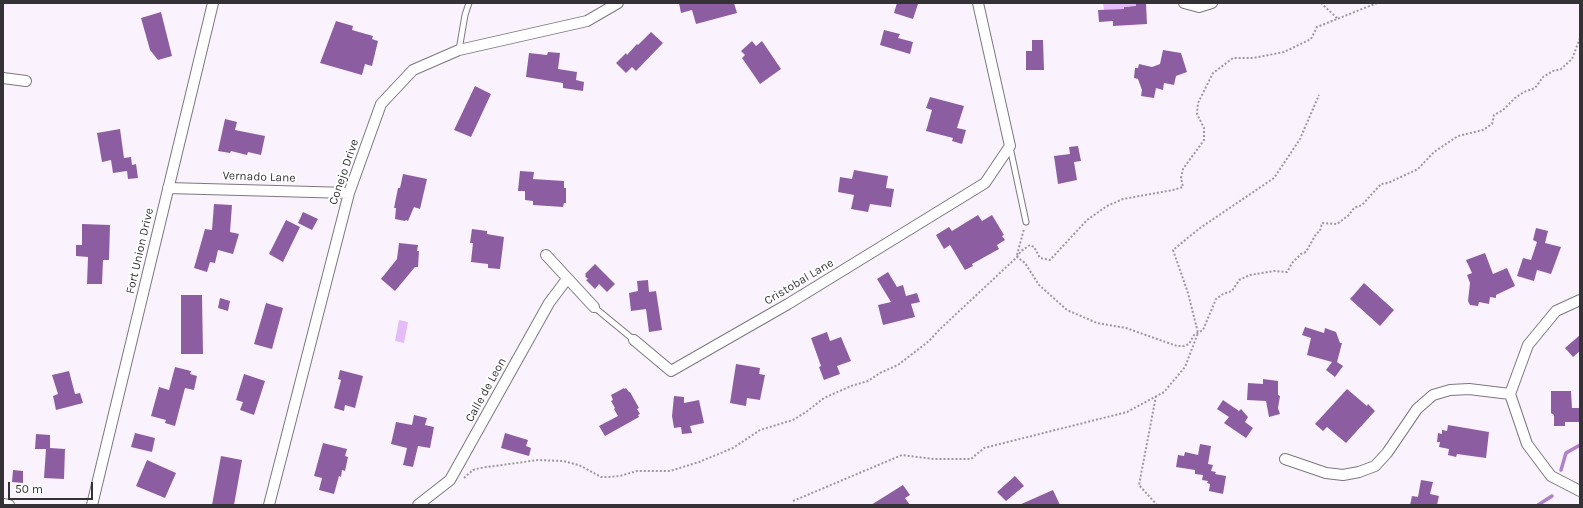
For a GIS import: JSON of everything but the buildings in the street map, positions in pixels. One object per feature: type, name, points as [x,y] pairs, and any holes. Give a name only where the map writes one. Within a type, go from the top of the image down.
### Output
[{"type":"street","name":"Fort Union Drive","points":[[92,505],[213,3]]},
{"type":"street","name":"Conejo Drive","points":[[270,505],[348,193],[381,104],[413,70],[459,50],[587,21],[618,3]]},
{"type":"street","points":[[978,3],[1010,146]]},
{"type":"street","points":[[1184,3],[1199,7],[1212,3]]},
{"type":"street","points":[[3,78],[26,81]]},
{"type":"street","name":"Cristobal Lane","points":[[634,340],[672,371],[788,304],[985,182],[1010,146]]},
{"type":"street","name":"Vernado Lane","points":[[168,188],[348,193]]},
{"type":"street","points":[[546,255],[594,308]]},
{"type":"street","name":"Calle de Leon","points":[[418,505],[450,480],[549,303],[567,279]]},
{"type":"street","points":[[1580,300],[1556,311],[1528,346],[1510,394],[1527,444],[1551,476],[1580,491]]},
{"type":"street","points":[[1285,459],[1326,473],[1343,475],[1359,472],[1375,466],[1387,453],[1417,409],[1433,395],[1450,390],[1469,389],[1510,394]]},
{"type":"street","points":[[3,504],[9,505]]},
{"type":"lane","points":[[459,50],[465,16],[469,3]]},
{"type":"lane","points":[[1010,146],[1026,222]]},
{"type":"lane","name":"Cristobal Lane","points":[[594,308],[634,340]]},
{"type":"path","points":[[1321,3],[1338,19]]},
{"type":"path","points":[[463,480],[473,470],[480,468],[538,460],[579,465],[601,477],[620,476],[637,471],[670,471],[699,462],[733,448],[760,430],[793,420],[824,398],[851,386],[868,381],[880,373],[898,365],[929,341],[1017,257],[1021,251],[1030,245],[1034,247],[1040,258],[1050,260],[1087,220],[1107,206],[1123,199],[1183,187],[1181,178],[1182,169],[1204,140],[1204,128],[1197,114],[1198,103],[1213,73],[1233,58],[1253,58],[1284,52],[1311,39],[1317,28],[1377,3]]},
{"type":"path","points":[[1017,257],[1025,263],[1039,285],[1067,310],[1097,323],[1126,328],[1178,346],[1189,344],[1194,335],[1203,330],[1216,300],[1223,294],[1232,291],[1239,280],[1250,275],[1274,271],[1286,272],[1292,263],[1301,254],[1306,252],[1316,234],[1320,231],[1322,223],[1337,224],[1349,215],[1354,208],[1362,205],[1381,184],[1388,183],[1418,170],[1434,152],[1458,136],[1483,130],[1492,124],[1494,116],[1503,110],[1515,98],[1524,92],[1535,88],[1543,77],[1553,71],[1561,69],[1572,59],[1580,38]]},
{"type":"path","points":[[793,501],[902,455],[934,459],[971,459],[984,448],[1126,412],[1164,392],[1185,366],[1198,333],[1188,293],[1172,250],[1200,228],[1274,178],[1300,139],[1319,95]]},
{"type":"path","points":[[1017,257],[1026,222]]},
{"type":"path","points":[[1156,396],[1139,485],[1157,505]]},
{"type":"shaded area","points":[[1103,3],[1136,3],[1136,8],[1129,6],[1124,7],[1124,9],[1104,10]]},
{"type":"shaded area","points":[[399,320],[408,322],[404,343],[395,341]]},
{"type":"waterway","points":[[1561,470],[1566,453],[1580,445]]},
{"type":"waterway","points":[[1538,505],[1552,496]]}]
